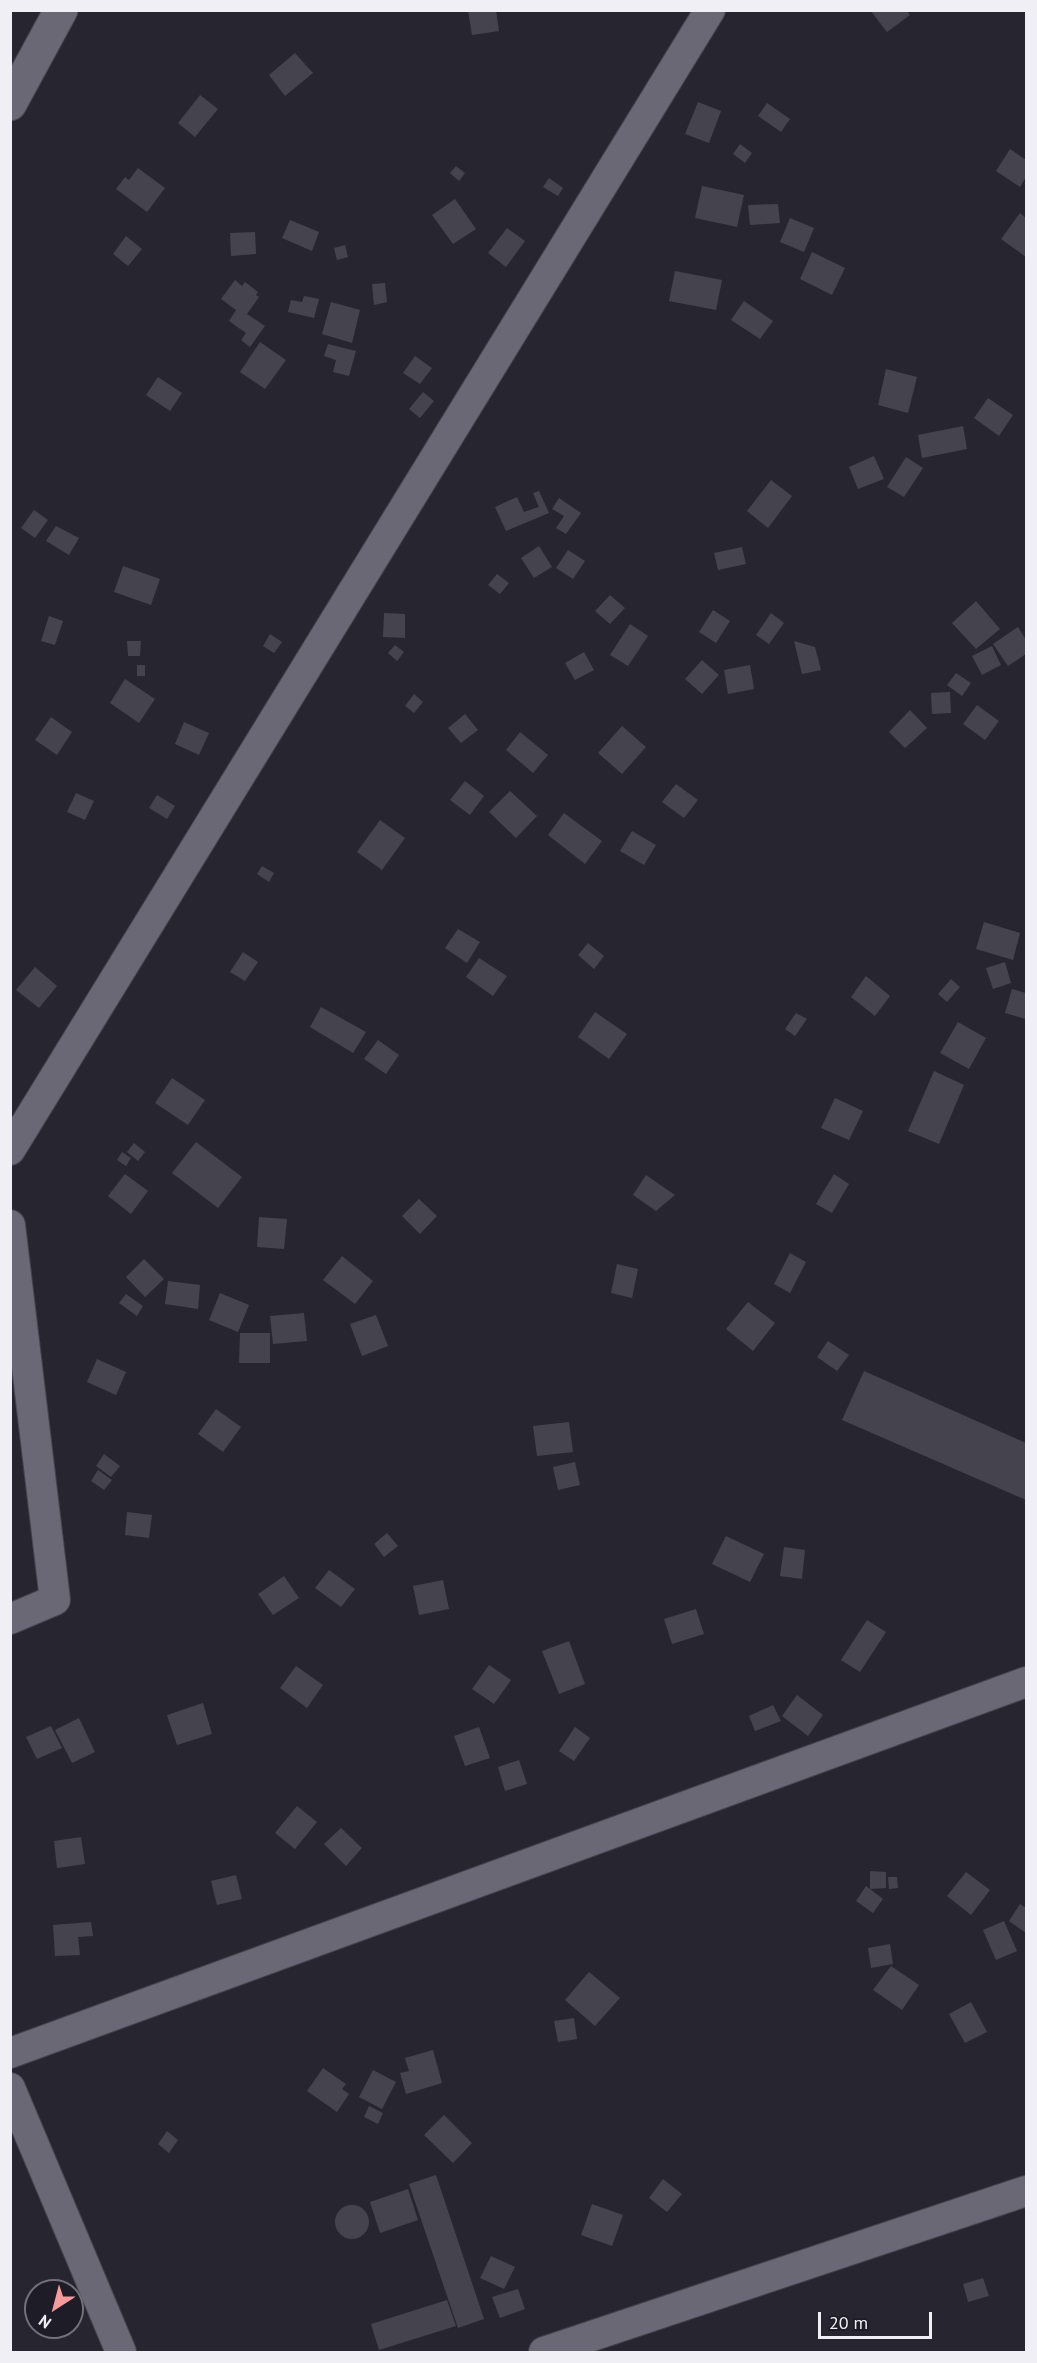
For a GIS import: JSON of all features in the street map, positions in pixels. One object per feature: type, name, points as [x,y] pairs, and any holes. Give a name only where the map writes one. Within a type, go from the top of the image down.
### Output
[{"type":"street","points":[[10,104],[61,10]]},
{"type":"street","points":[[10,1150],[710,10]]},
{"type":"street","points":[[10,1225],[55,1600],[10,1619]]},
{"type":"street","points":[[10,2053],[1026,1682]]},
{"type":"street","points":[[10,2088],[121,2352]]},
{"type":"street","points":[[544,2352],[1026,2191]]},
{"type":"building","points":[[468,10],[496,10],[499,31],[472,35]]},
{"type":"building","points":[[870,10],[906,10],[910,15],[887,32]]},
{"type":"building","points":[[295,53],[313,73],[285,96],[269,75]]},
{"type":"building","points":[[200,95],[218,109],[195,137],[178,123]]},
{"type":"building","points":[[698,102],[721,111],[709,143],[685,134]]},
{"type":"building","points":[[767,103],[790,119],[781,132],[758,116]]},
{"type":"building","points":[[740,144],[752,153],[745,163],[733,154]]},
{"type":"building","points":[[1010,149],[1026,160],[1026,177],[1020,187],[996,171]]},
{"type":"building","points":[[456,166],[465,173],[459,181],[450,173]]},
{"type":"building","points":[[138,168],[165,188],[147,212],[116,189],[125,177],[129,180]]},
{"type":"building","points":[[549,178],[563,188],[558,196],[543,187]]},
{"type":"building","points":[[702,186],[744,195],[737,227],[695,218]]},
{"type":"building","points":[[455,199],[476,229],[453,244],[432,215]]},
{"type":"building","points":[[778,204],[780,223],[750,225],[748,205]]},
{"type":"building","points":[[1020,213],[1026,218],[1026,257],[1001,239]]},
{"type":"building","points":[[790,218],[814,228],[804,252],[780,242]]},
{"type":"building","points":[[290,220],[319,232],[312,251],[282,238]]},
{"type":"building","points":[[507,228],[525,241],[506,267],[488,253]]},
{"type":"building","points":[[255,232],[256,254],[231,256],[230,233]]},
{"type":"building","points":[[126,236],[142,249],[128,266],[113,254]]},
{"type":"building","points":[[345,245],[348,257],[337,260],[334,248]]},
{"type":"building","points":[[812,252],[845,268],[832,295],[800,279]]},
{"type":"building","points":[[675,271],[722,280],[716,310],[669,301]]},
{"type":"building","points":[[235,280],[242,286],[245,282],[258,292],[256,295],[259,297],[247,314],[265,326],[250,347],[241,340],[246,333],[229,321],[236,310],[221,299]]},
{"type":"building","points":[[385,283],[387,302],[374,305],[372,284]]},
{"type":"building","points":[[304,296],[319,299],[314,318],[288,312],[291,300],[302,302]]},
{"type":"building","points":[[744,301],[773,321],[760,339],[731,320]]},
{"type":"building","points":[[331,302],[360,310],[352,343],[322,334]]},
{"type":"building","points":[[260,342],[286,360],[265,389],[240,372]]},
{"type":"building","points":[[328,344],[356,351],[349,376],[333,372],[336,360],[324,356]]},
{"type":"building","points":[[415,356],[432,368],[420,384],[403,373]]},
{"type":"building","points":[[886,369],[917,377],[908,413],[878,405]]},
{"type":"building","points":[[158,377],[182,393],[170,411],[146,395]]},
{"type":"building","points":[[423,392],[434,401],[420,418],[409,409]]},
{"type":"building","points":[[988,398],[1013,415],[999,436],[974,418]]},
{"type":"building","points":[[963,426],[967,449],[922,458],[918,435]]},
{"type":"building","points":[[874,456],[884,479],[858,489],[849,467]]},
{"type":"building","points":[[906,457],[923,468],[904,497],[887,487]]},
{"type":"building","points":[[771,480],[792,496],[768,528],[747,511]]},
{"type":"building","points":[[539,491],[549,513],[506,531],[495,507],[517,497],[524,512],[539,507],[533,493]]},
{"type":"building","points":[[559,498],[581,513],[566,534],[556,528],[564,516],[552,509]]},
{"type":"building","points":[[34,510],[48,520],[35,538],[21,528]]},
{"type":"building","points":[[56,526],[79,538],[69,555],[46,541]]},
{"type":"building","points":[[539,546],[552,567],[534,578],[521,558]]},
{"type":"building","points":[[742,547],[746,564],[718,570],[714,553]]},
{"type":"building","points":[[568,550],[585,561],[573,579],[556,568]]},
{"type":"building","points":[[123,566],[160,579],[151,605],[114,592]]},
{"type":"building","points":[[497,574],[509,583],[500,594],[488,585]]},
{"type":"building","points":[[610,595],[625,608],[610,624],[595,611]]},
{"type":"building","points":[[976,601],[1000,629],[976,649],[952,623]]},
{"type":"building","points":[[713,610],[730,621],[716,643],[699,632]]},
{"type":"building","points":[[384,613],[405,614],[405,638],[383,637]]},
{"type":"building","points":[[771,613],[784,623],[769,644],[756,635]]},
{"type":"building","points":[[49,616],[63,621],[55,645],[41,641]]},
{"type":"building","points":[[630,624],[648,636],[628,666],[610,655]]},
{"type":"building","points":[[1018,627],[1026,640],[1026,654],[1008,666],[993,644]]},
{"type":"building","points":[[270,634],[282,642],[274,653],[263,646]]},
{"type":"building","points":[[127,641],[141,641],[140,656],[128,656]]},
{"type":"building","points":[[794,641],[815,647],[821,670],[802,674]]},
{"type":"building","points":[[395,645],[404,652],[397,661],[388,653]]},
{"type":"building","points":[[992,646],[1001,665],[982,675],[972,656]]},
{"type":"building","points":[[584,652],[594,670],[575,680],[565,663]]},
{"type":"building","points":[[702,660],[719,675],[702,694],[685,679]]},
{"type":"building","points":[[137,665],[145,665],[145,676],[137,676]]},
{"type":"building","points":[[750,665],[754,689],[728,694],[724,670]]},
{"type":"building","points":[[956,673],[971,683],[962,696],[947,685]]},
{"type":"building","points":[[125,679],[155,699],[139,723],[110,703]]},
{"type":"building","points":[[950,692],[951,713],[932,714],[931,693]]},
{"type":"building","points":[[414,694],[423,702],[414,713],[405,706]]},
{"type":"building","points":[[977,705],[999,721],[985,740],[963,724]]},
{"type":"building","points":[[910,710],[927,728],[905,748],[889,732]]},
{"type":"building","points":[[465,714],[478,730],[461,743],[448,728]]},
{"type":"building","points":[[51,717],[72,732],[57,755],[35,740]]},
{"type":"building","points":[[184,722],[209,733],[199,755],[175,744]]},
{"type":"building","points":[[622,726],[646,747],[622,774],[598,753]]},
{"type":"building","points":[[520,732],[548,755],[533,773],[506,750]]},
{"type":"building","points":[[465,781],[484,796],[470,815],[450,800]]},
{"type":"building","points":[[676,784],[698,800],[684,818],[662,802]]},
{"type":"building","points":[[510,791],[537,816],[516,838],[489,812]]},
{"type":"building","points":[[76,793],[94,801],[85,820],[67,812]]},
{"type":"building","points":[[157,795],[175,806],[167,819],[149,808]]},
{"type":"building","points":[[564,813],[602,841],[585,864],[548,835]]},
{"type":"building","points":[[380,820],[405,838],[382,870],[357,852]]},
{"type":"building","points":[[632,831],[656,845],[644,865],[620,851]]},
{"type":"building","points":[[262,866],[274,873],[269,882],[257,874]]},
{"type":"building","points":[[984,922],[1020,933],[1013,960],[976,949]]},
{"type":"building","points":[[458,929],[480,942],[467,963],[445,948]]},
{"type":"building","points":[[588,943],[604,956],[594,969],[578,955]]},
{"type":"building","points":[[243,952],[258,962],[245,981],[230,972]]},
{"type":"building","points":[[479,958],[507,976],[493,996],[466,977]]},
{"type":"building","points":[[1005,962],[1011,983],[993,989],[986,968]]},
{"type":"building","points":[[35,967],[57,986],[39,1008],[16,990]]},
{"type":"building","points":[[866,976],[890,996],[875,1016],[851,997]]},
{"type":"building","points":[[951,979],[960,987],[947,1002],[938,994]]},
{"type":"building","points":[[1012,989],[1026,993],[1026,1019],[1005,1013]]},
{"type":"building","points":[[321,1007],[366,1032],[353,1053],[310,1027]]},
{"type":"building","points":[[595,1012],[627,1034],[609,1059],[578,1037]]},
{"type":"building","points":[[796,1013],[807,1019],[795,1036],[785,1029]]},
{"type":"building","points":[[958,1022],[986,1038],[969,1069],[940,1053]]},
{"type":"building","points":[[378,1040],[399,1055],[386,1074],[364,1059]]},
{"type":"building","points":[[934,1071],[964,1085],[939,1144],[908,1131]]},
{"type":"building","points":[[172,1078],[205,1100],[188,1125],[155,1103]]},
{"type":"building","points":[[835,1098],[863,1111],[849,1140],[821,1128]]},
{"type":"building","points":[[196,1142],[242,1177],[218,1208],[172,1173]]},
{"type":"building","points":[[134,1143],[145,1152],[138,1161],[127,1152]]},
{"type":"building","points":[[122,1152],[131,1158],[126,1166],[117,1160]]},
{"type":"building","points":[[125,1174],[148,1191],[131,1214],[108,1196]]},
{"type":"building","points":[[834,1174],[849,1184],[832,1213],[816,1204]]},
{"type":"building","points":[[646,1175],[675,1195],[656,1211],[633,1195]]},
{"type":"building","points":[[419,1199],[437,1216],[420,1234],[402,1216]]},
{"type":"building","points":[[259,1217],[287,1219],[284,1249],[257,1247]]},
{"type":"building","points":[[790,1253],[806,1262],[790,1293],[774,1284]]},
{"type":"building","points":[[342,1256],[373,1281],[355,1304],[323,1280]]},
{"type":"building","points":[[144,1259],[164,1279],[145,1297],[126,1277]]},
{"type":"building","points":[[617,1264],[638,1269],[632,1298],[611,1293]]},
{"type":"building","points":[[168,1281],[200,1285],[198,1309],[165,1304]]},
{"type":"building","points":[[220,1293],[249,1305],[238,1332],[209,1320]]},
{"type":"building","points":[[126,1294],[143,1306],[137,1316],[119,1303]]},
{"type":"building","points":[[748,1302],[775,1323],[753,1351],[726,1329]]},
{"type":"building","points":[[304,1313],[307,1341],[273,1344],[270,1316]]},
{"type":"building","points":[[376,1315],[388,1346],[362,1356],[350,1324]]},
{"type":"building","points":[[240,1333],[270,1333],[270,1363],[239,1363]]},
{"type":"building","points":[[828,1341],[849,1355],[837,1371],[817,1357]]},
{"type":"building","points":[[97,1359],[126,1372],[116,1395],[87,1382]]},
{"type":"building","points":[[864,1371],[1026,1443],[1026,1500],[842,1420]]},
{"type":"building","points":[[216,1409],[241,1427],[223,1452],[198,1434]]},
{"type":"building","points":[[569,1422],[573,1452],[537,1456],[533,1426]]},
{"type":"building","points":[[104,1454],[120,1466],[111,1477],[96,1466]]},
{"type":"building","points":[[575,1462],[580,1485],[558,1490],[553,1467]]},
{"type":"building","points":[[98,1470],[112,1480],[104,1490],[91,1481]]},
{"type":"building","points":[[127,1512],[152,1515],[149,1538],[125,1535]]},
{"type":"building","points":[[387,1533],[398,1546],[384,1557],[374,1544]]},
{"type":"building","points":[[726,1536],[764,1554],[750,1582],[712,1564]]},
{"type":"building","points":[[784,1547],[805,1550],[802,1579],[780,1576]]},
{"type":"building","points":[[329,1570],[355,1589],[341,1607],[315,1588]]},
{"type":"building","points":[[284,1576],[299,1598],[273,1615],[258,1594]]},
{"type":"building","points":[[443,1580],[449,1609],[419,1615],[413,1586]]},
{"type":"building","points":[[696,1609],[704,1634],[672,1644],[664,1619]]},
{"type":"building","points":[[867,1620],[886,1632],[860,1672],[841,1660]]},
{"type":"building","points":[[569,1641],[585,1684],[559,1694],[542,1651]]},
{"type":"building","points":[[489,1665],[511,1680],[494,1704],[472,1689]]},
{"type":"building","points":[[296,1666],[323,1685],[307,1708],[280,1688]]},
{"type":"building","points":[[797,1695],[823,1715],[808,1736],[782,1716]]},
{"type":"building","points":[[203,1703],[212,1734],[177,1745],[167,1715]]},
{"type":"building","points":[[773,1705],[781,1721],[755,1731],[749,1716]]},
{"type":"building","points":[[79,1718],[95,1752],[72,1763],[55,1730]]},
{"type":"building","points":[[51,1726],[62,1748],[37,1759],[26,1737]]},
{"type":"building","points":[[479,1727],[490,1758],[465,1766],[454,1736]]},
{"type":"building","points":[[575,1727],[590,1738],[574,1761],[559,1751]]},
{"type":"building","points":[[519,1760],[527,1784],[505,1791],[498,1767]]},
{"type":"building","points":[[297,1806],[317,1822],[295,1849],[275,1833]]},
{"type":"building","points":[[341,1828],[362,1848],[346,1866],[324,1844]]},
{"type":"building","points":[[81,1837],[85,1864],[57,1868],[54,1841]]},
{"type":"building","points":[[870,1871],[886,1872],[886,1888],[870,1889]]},
{"type":"building","points":[[966,1872],[990,1890],[971,1915],[947,1896]]},
{"type":"building","points":[[236,1875],[242,1899],[217,1905],[211,1881]]},
{"type":"building","points":[[888,1877],[897,1877],[898,1888],[889,1889]]},
{"type":"building","points":[[866,1886],[883,1899],[873,1913],[856,1901]]},
{"type":"building","points":[[1020,1904],[1026,1908],[1026,1933],[1009,1921]]},
{"type":"building","points":[[1004,1921],[1017,1951],[996,1960],[983,1930]]},
{"type":"building","points":[[91,1922],[93,1936],[78,1937],[80,1955],[55,1956],[53,1925]]},
{"type":"building","points":[[890,1944],[893,1964],[871,1968],[868,1948]]},
{"type":"building","points":[[891,1966],[919,1985],[902,2010],[873,1990]]},
{"type":"building","points":[[589,1972],[620,1998],[595,2026],[565,2000]]},
{"type":"building","points":[[971,2002],[987,2032],[965,2043],[949,2014]]},
{"type":"building","points":[[574,2018],[577,2039],[558,2042],[554,2021]]},
{"type":"building","points":[[433,2050],[442,2083],[406,2094],[400,2073],[409,2071],[405,2058]]},
{"type":"building","points":[[323,2068],[346,2084],[342,2089],[349,2094],[337,2112],[307,2091]]},
{"type":"building","points":[[373,2070],[396,2082],[382,2109],[359,2097]]},
{"type":"building","points":[[369,2106],[383,2113],[378,2124],[364,2117]]},
{"type":"building","points":[[444,2115],[472,2143],[453,2163],[424,2135]]},
{"type":"building","points":[[167,2131],[178,2140],[169,2153],[158,2144]]},
{"type":"building","points":[[436,2175],[484,2319],[458,2328],[409,2184]]},
{"type":"building","points":[[663,2179],[682,2194],[667,2212],[649,2198]]},
{"type":"building","points":[[408,2189],[418,2220],[380,2233],[370,2202]]},
{"type":"building","points":[[592,2204],[623,2215],[612,2246],[581,2235]]},
{"type":"building","points":[[352,2205],[364,2210],[369,2222],[364,2234],[352,2239],[340,2234],[335,2222],[340,2210]]},
{"type":"building","points":[[491,2256],[515,2267],[504,2289],[480,2278]]},
{"type":"building","points":[[983,2278],[989,2296],[968,2302],[963,2284]]},
{"type":"building","points":[[518,2289],[525,2309],[500,2318],[492,2297]]},
{"type":"building","points":[[447,2300],[456,2326],[379,2350],[371,2324]]}]
